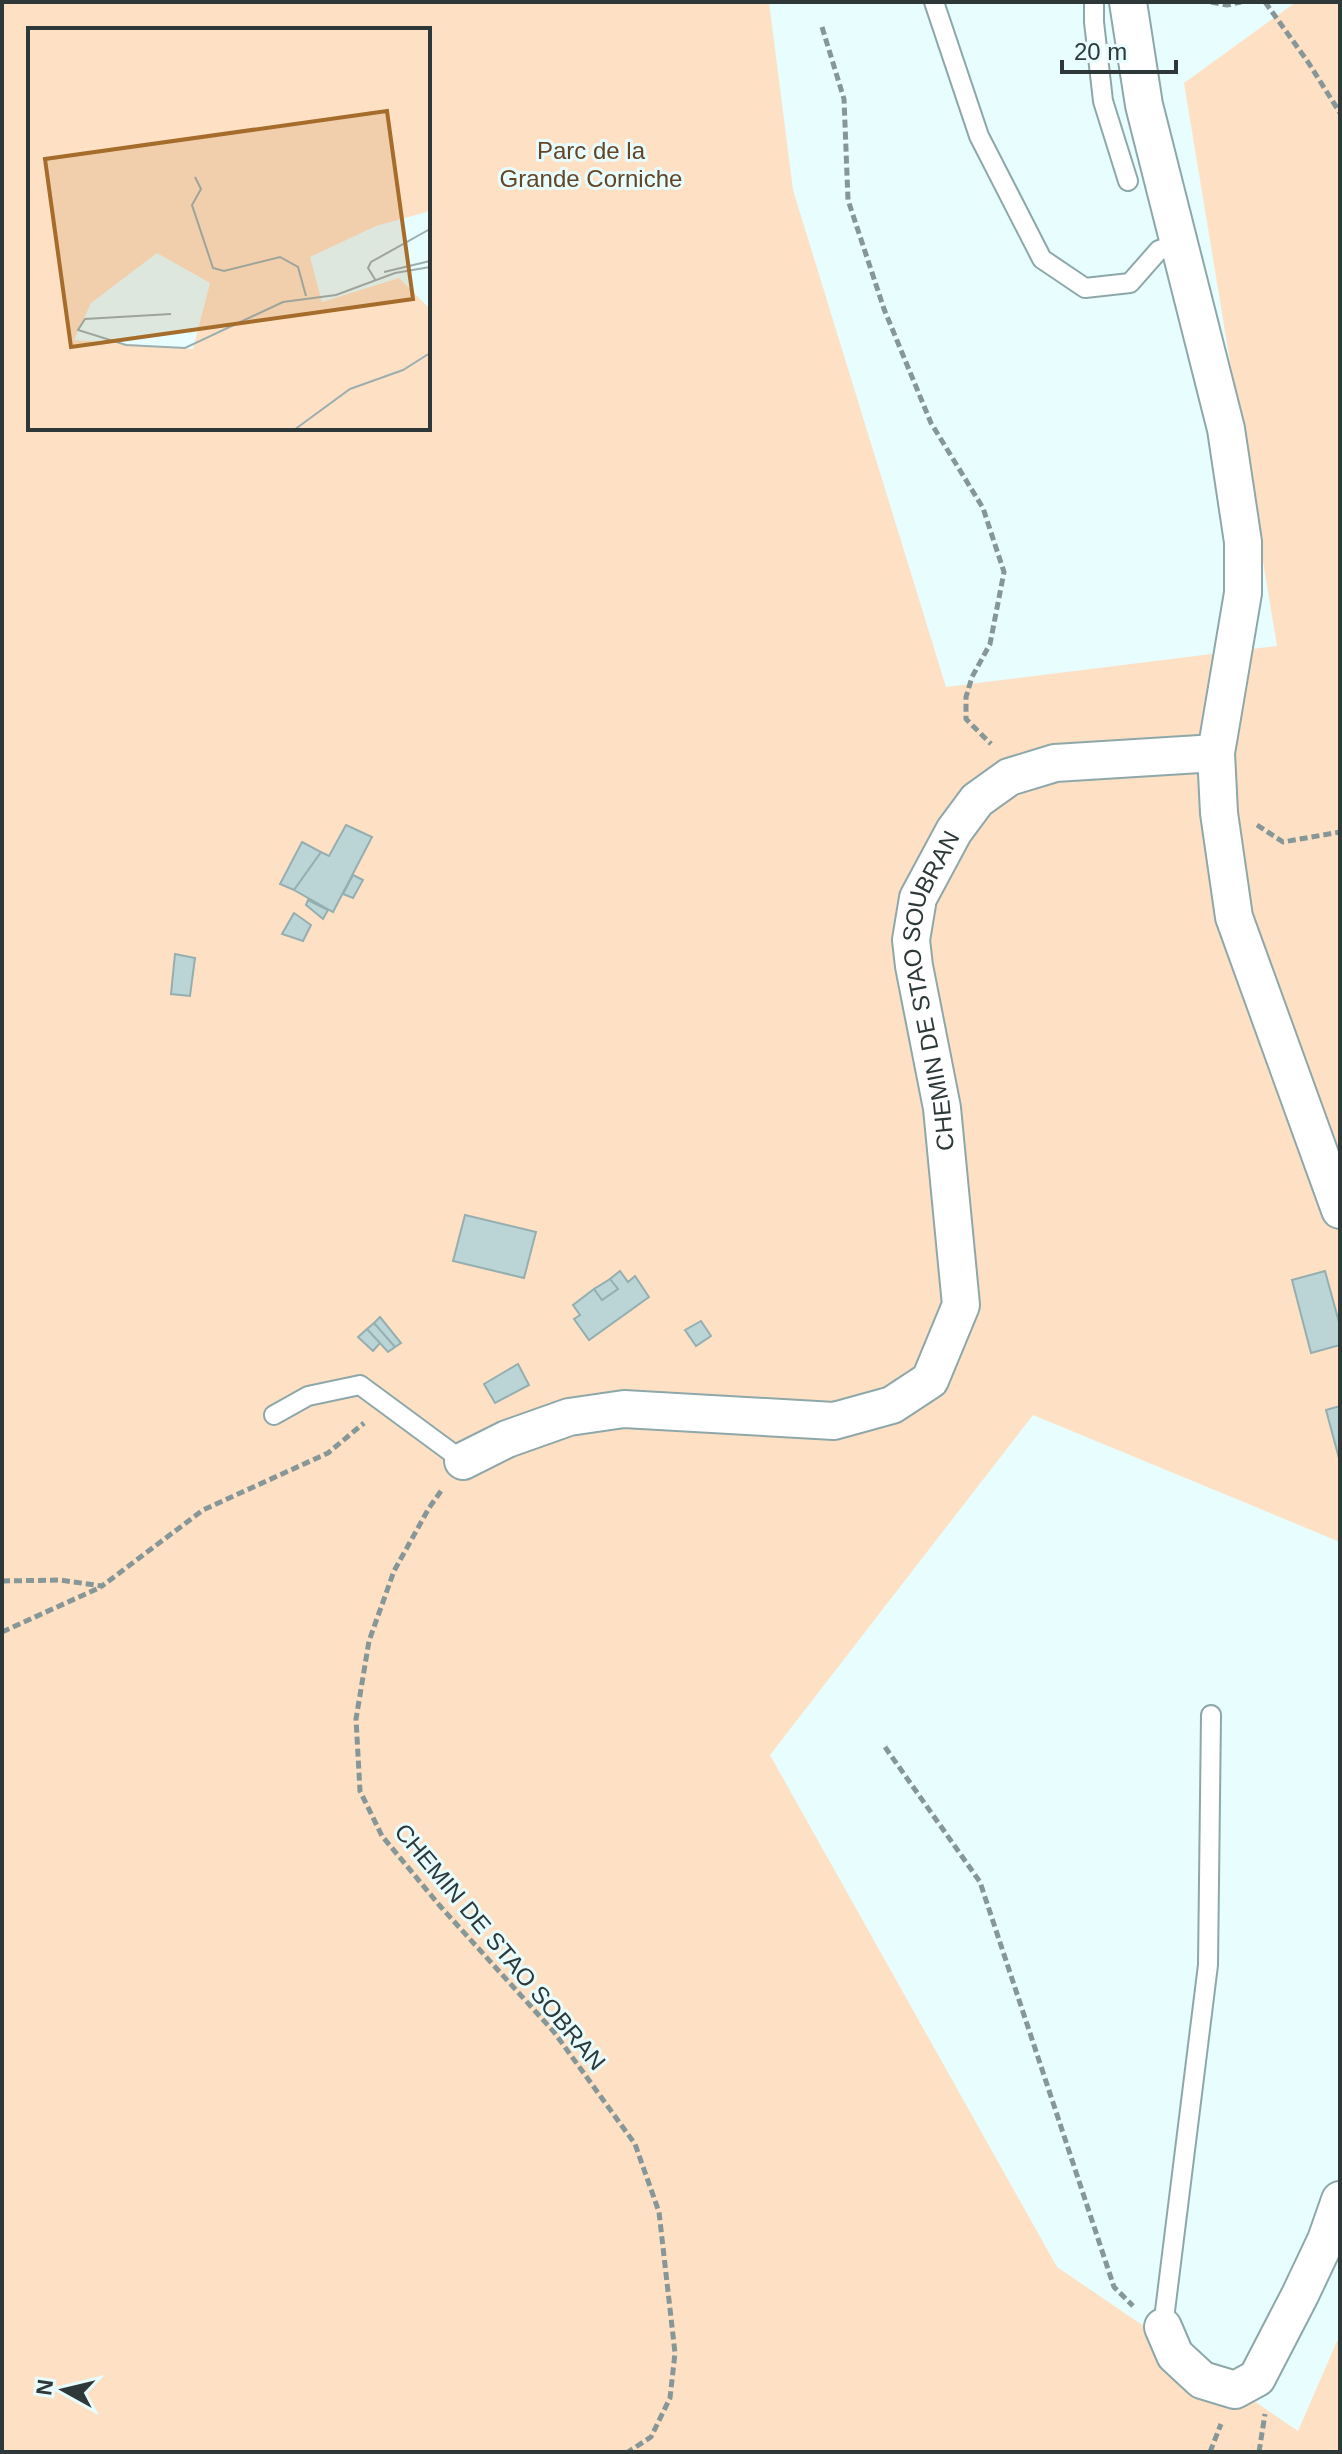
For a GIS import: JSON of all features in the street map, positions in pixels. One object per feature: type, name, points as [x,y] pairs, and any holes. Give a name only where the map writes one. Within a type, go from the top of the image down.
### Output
[{"type":"street","points":[[1128,2],[1144,105],[1226,429],[1243,542],[1243,593],[1216,753],[1219,813],[1234,917],[1340,1210]]},
{"type":"street","name":"CHEMIN DE STAO SOUBRAN","points":[[463,1461],[507,1439],[569,1417],[624,1409],[834,1421],[892,1405],[930,1380],[961,1305],[942,1108],[911,940],[918,898],[954,831],[977,800],[1009,777],[1055,763],[1216,753]]},
{"type":"street","points":[[1163,2327],[1175,2355],[1202,2380],[1235,2390],[1257,2378],[1326,2240],[1340,2200]]},
{"type":"lane","points":[[934,2],[979,136],[1042,259],[1085,288],[1130,283],[1159,250],[1178,244]]},
{"type":"lane","points":[[1094,2],[1103,101],[1128,181]]},
{"type":"lane","points":[[274,1415],[308,1396],[360,1385],[463,1461]]},
{"type":"lane","points":[[1163,2327],[1208,1965],[1211,1715]]},
{"type":"path","points":[[1211,2],[1227,5],[1241,2]]},
{"type":"path","points":[[1265,2],[1340,113]]},
{"type":"path","points":[[822,27],[844,99],[848,200],[884,309],[931,423],[983,508],[1004,572],[990,644],[972,677],[966,697],[966,719],[994,748],[1009,777]]},
{"type":"path","points":[[1219,813],[1244,816],[1283,842],[1340,832]]},
{"type":"path","points":[[2,1632],[102,1586],[203,1510],[328,1453],[387,1404]]},
{"type":"path","name":"CHEMIN DE STAO SOBRAN","points":[[463,1461],[429,1508],[394,1571],[369,1641],[356,1719],[360,1791],[382,1836],[440,1906],[554,2032],[635,2144],[659,2212],[675,2353],[670,2398],[651,2437],[628,2452]]},
{"type":"path","points":[[2,1581],[60,1580],[102,1586]]},
{"type":"path","points":[[885,1747],[980,1882],[1114,2287],[1140,2312],[1163,2327]]},
{"type":"green space","name":"Parc de la Grande Corniche","points":[[2,2],[769,2],[793,190],[946,687],[1277,646],[1184,83],[1296,2],[1340,2],[1340,1542],[1033,1415],[770,1755],[1057,2267],[1298,2431],[1340,2328],[1340,2452],[2,2452]]},
{"type":"building","points":[[346,825],[372,837],[333,912],[294,890],[321,852],[329,856]]},
{"type":"building","points":[[302,842],[321,852],[294,890],[280,884]]},
{"type":"building","points":[[353,875],[363,880],[353,898],[343,894]]},
{"type":"building","points":[[308,900],[328,910],[323,919],[306,905]]},
{"type":"building","points":[[294,913],[311,925],[303,941],[282,934]]},
{"type":"building","points":[[175,954],[195,958],[190,996],[171,994]]},
{"type":"building","points":[[465,1215],[536,1232],[524,1278],[453,1261]]},
{"type":"building","points":[[620,1271],[628,1282],[635,1276],[649,1297],[589,1340],[574,1319],[580,1315],[573,1305],[594,1289],[602,1300],[618,1289],[610,1279]]},
{"type":"building","points":[[1325,1271],[1340,1326],[1340,1345],[1311,1353],[1292,1280]]},
{"type":"building","points":[[610,1279],[618,1289],[602,1300],[594,1289]]},
{"type":"building","points":[[380,1317],[401,1343],[395,1347],[374,1323]]},
{"type":"building","points":[[701,1321],[711,1336],[696,1346],[685,1330]]},
{"type":"building","points":[[374,1323],[395,1347],[388,1352],[367,1329]]},
{"type":"building","points":[[367,1329],[380,1343],[373,1351],[358,1337]]},
{"type":"building","points":[[518,1364],[529,1385],[495,1403],[484,1384]]},
{"type":"building","points":[[1340,1406],[1340,1462],[1326,1410]]}]
